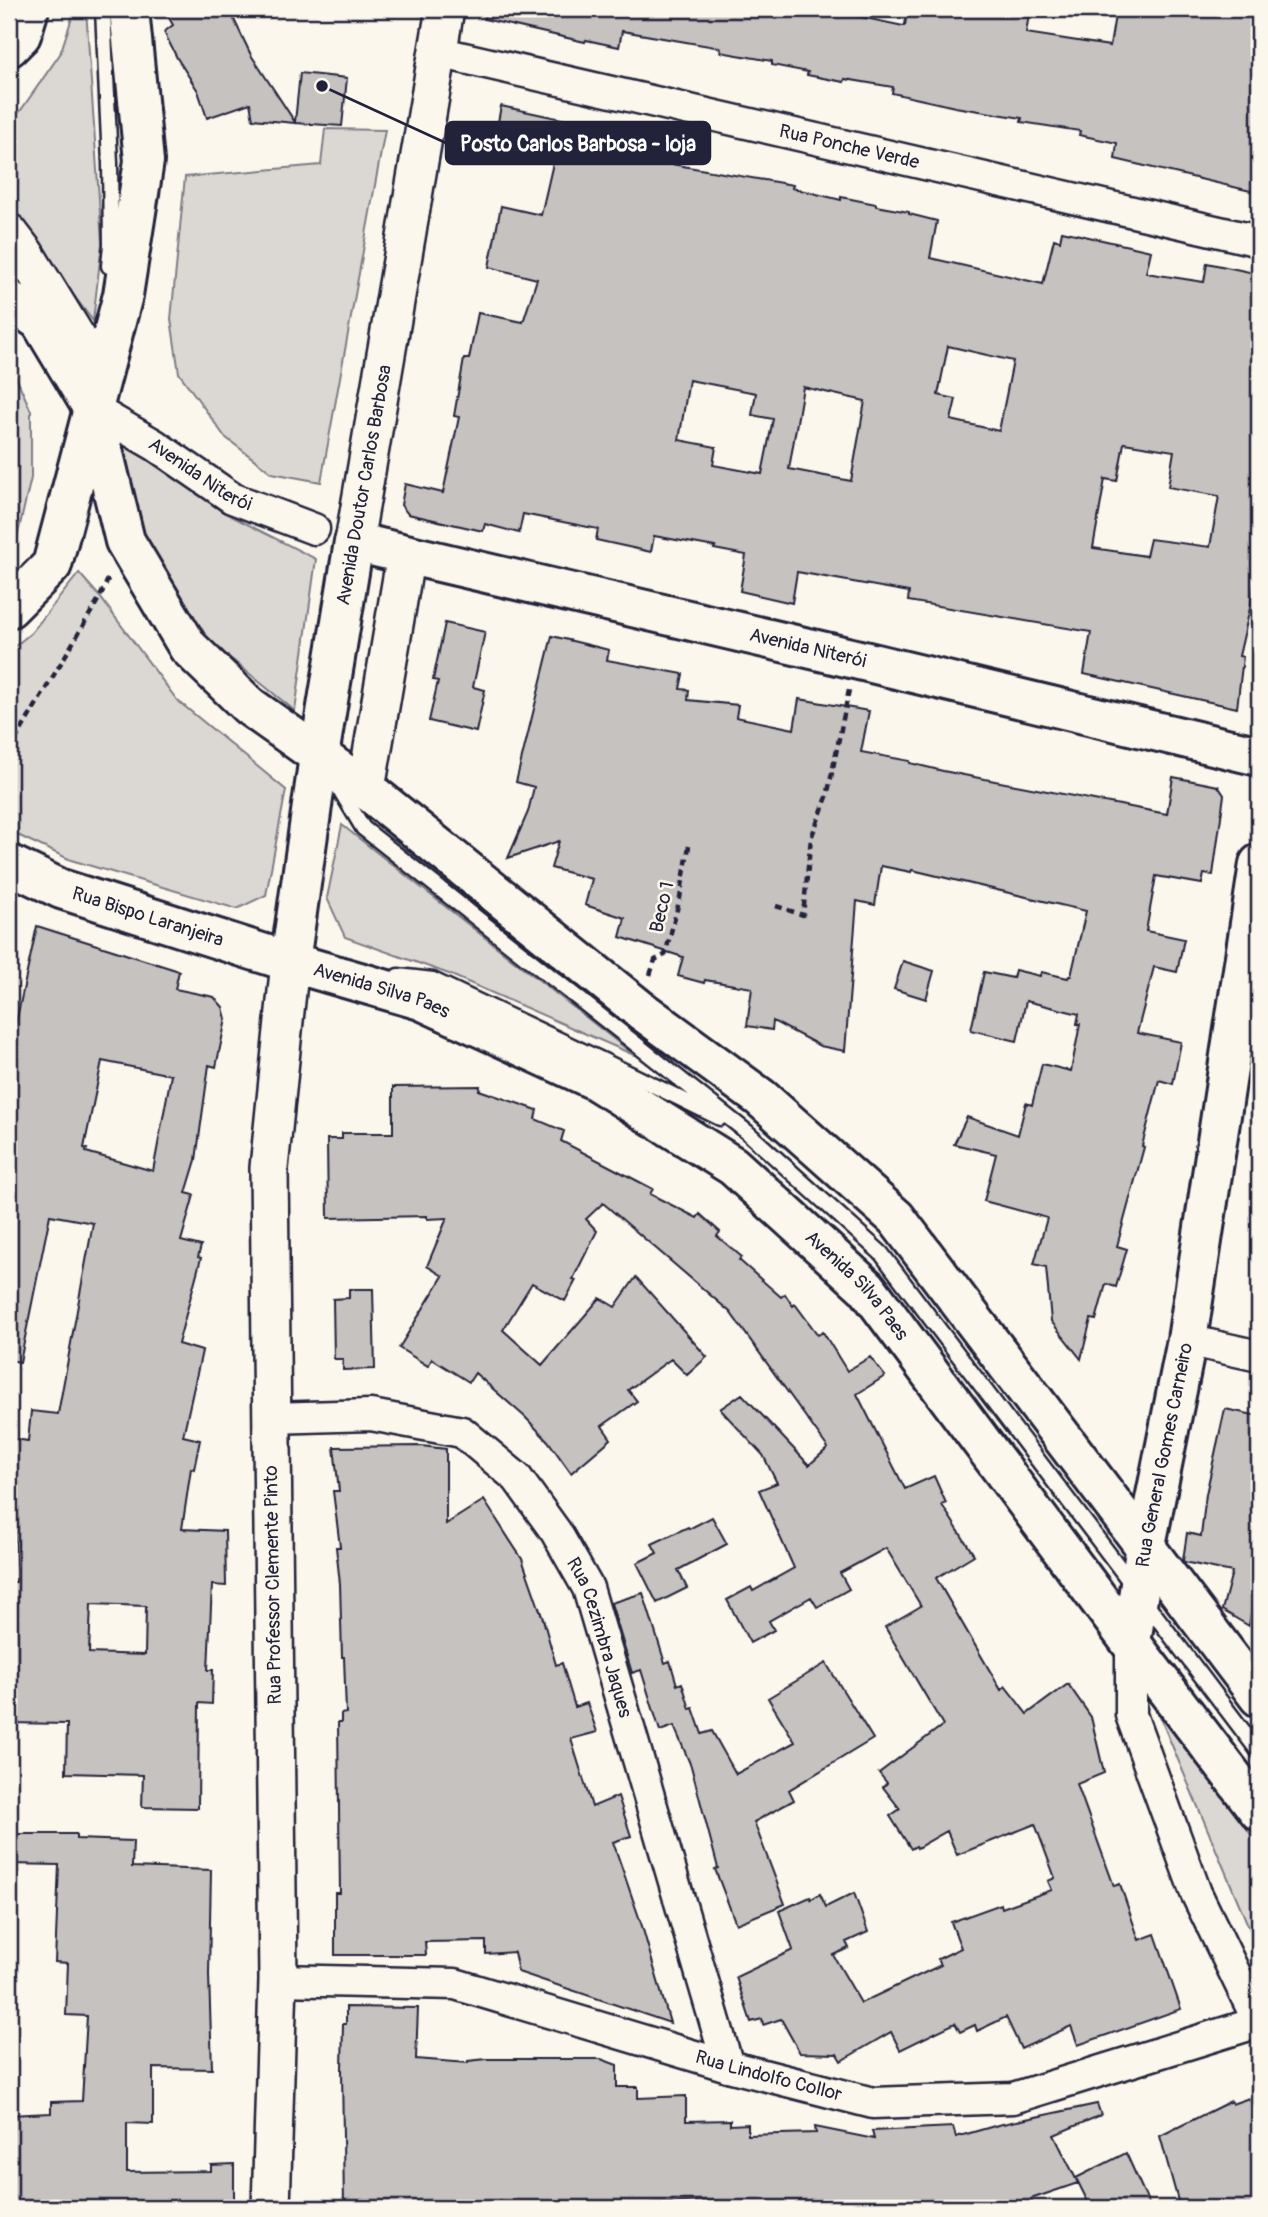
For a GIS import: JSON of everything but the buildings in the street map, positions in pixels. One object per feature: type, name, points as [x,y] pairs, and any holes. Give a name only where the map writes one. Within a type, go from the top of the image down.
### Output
[{"type":"main road","points":[[9,608],[52,565],[123,295],[144,162],[129,9]]},
{"type":"main road","points":[[9,300],[40,321],[93,409],[125,541],[188,647],[249,706],[366,789],[638,1008],[761,1098],[896,1219],[1259,1697]]},
{"type":"main road","name":"Avenida Niterói","points":[[354,542],[1259,756]]},
{"type":"main road","name":"Avenida Doutor Carlos Barbosa","points":[[290,962],[319,756],[354,542]]},
{"type":"main road","name":"Rua Bispo Laranjeira","points":[[9,864],[61,889],[290,962]]},
{"type":"main road","name":"Rua General Gomes Carneiro","points":[[1131,1643],[1146,1545],[1187,1340],[1259,864]]},
{"type":"main road","name":"Avenida Silva Paes","points":[[290,962],[421,1000],[595,1080],[733,1166],[866,1288],[1259,1811]]},
{"type":"street","name":"Avenida Doutor Carlos Barbosa","points":[[354,542],[445,9]]},
{"type":"street","name":"Rua Ponche Verde","points":[[438,52],[1259,241]]},
{"type":"street","points":[[9,233],[25,254],[79,342],[93,409]]},
{"type":"street","name":"Avenida Niterói","points":[[93,409],[155,445],[232,498],[314,529]]},
{"type":"street","points":[[366,789],[406,554]]},
{"type":"street","name":"Rua Professor Clemente Pinto","points":[[271,2208],[278,1980],[269,1168],[290,962]]},
{"type":"street","points":[[1187,1340],[1259,1356]]},
{"type":"street","name":"Rua Cezimbra Jaques","points":[[271,1418],[371,1415],[462,1432],[517,1478],[556,1532],[588,1588],[728,2066]]},
{"type":"street","name":"Rua General Gomes Carneiro","points":[[1131,1643],[1131,1715],[1196,1894],[1259,2023]]},
{"type":"street","name":"Rua Lindolfo Collor","points":[[278,1980],[455,1984],[728,2066],[873,2103],[1013,2098],[1259,2023]]},
{"type":"lane","points":[[103,9],[111,231],[107,286]]},
{"type":"lane","points":[[93,409],[104,313]]},
{"type":"lane","points":[[319,756],[363,828],[747,1132],[881,1253],[1259,1752]]},
{"type":"lane","points":[[290,962],[433,981],[747,1132]]},
{"type":"path","points":[[9,751],[100,597],[125,541]]},
{"type":"path","points":[[776,906],[803,915],[811,838],[827,797],[855,659]]},
{"type":"path","name":"Beco 1","points":[[638,1008],[655,960],[665,955],[690,846]]},
{"type":"shaded area","points":[[75,9],[86,9],[102,243],[93,321],[9,210],[9,122],[21,110],[60,54]]},
{"type":"shaded area","points":[[325,129],[385,130],[321,482],[272,473],[225,437],[179,373],[171,319],[185,177],[321,165]]},
{"type":"shaded area","points":[[9,361],[31,411],[31,478],[16,542],[9,552]]},
{"type":"shaded area","points":[[130,442],[150,460],[223,512],[316,559],[295,711],[207,639],[134,525],[115,457]]},
{"type":"shaded area","points":[[79,573],[177,700],[286,790],[266,895],[237,909],[71,860],[9,831],[9,651],[31,633]]},
{"type":"shaded area","points":[[342,825],[634,1055],[449,974],[345,937],[327,898]]},
{"type":"shaded area","points":[[1157,1710],[1259,1845],[1259,1951]]},
{"type":"place","name":"Posto Carlos Barbosa - loja","points":[[322,86]]}]
